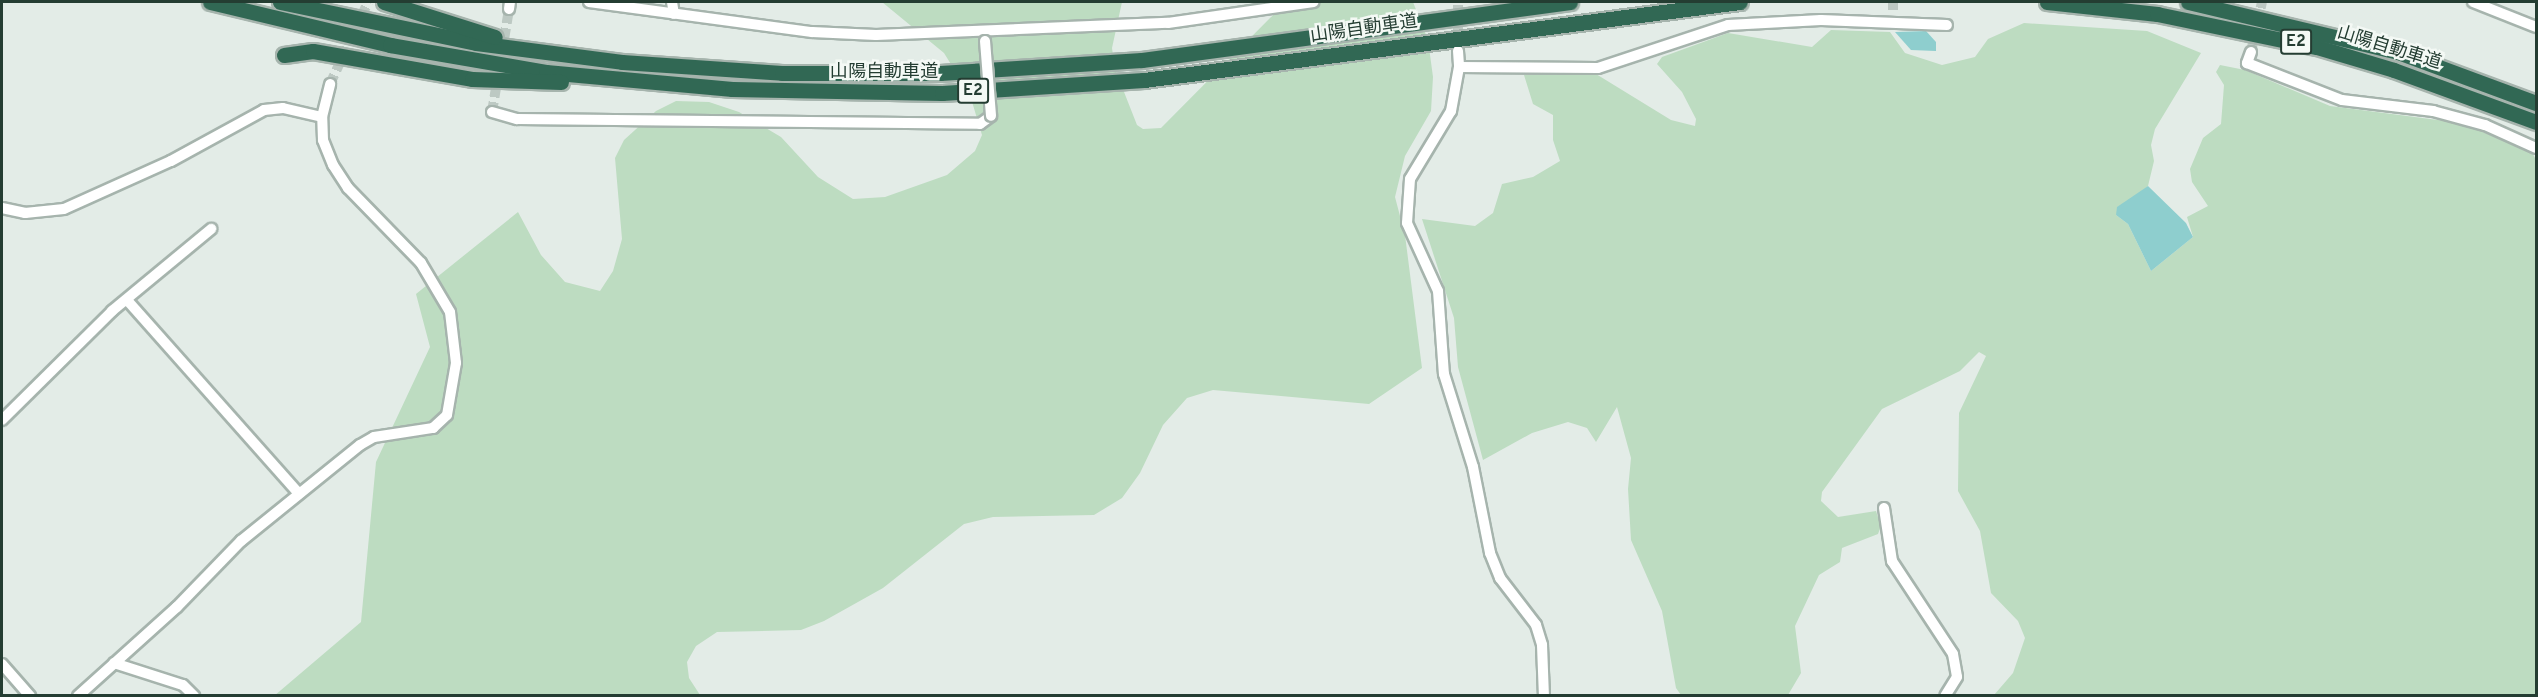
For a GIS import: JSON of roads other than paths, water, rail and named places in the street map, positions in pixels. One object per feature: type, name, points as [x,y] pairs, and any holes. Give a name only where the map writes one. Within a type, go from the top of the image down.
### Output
[{"type":"highway","name":"山陽自動車道","points":[[210,2],[312,28],[474,61],[732,89],[942,93],[1144,80],[1740,2]]},
{"type":"highway","name":"山陽自動車道","points":[[280,2],[476,43],[622,62],[782,73],[940,73],[1142,60],[1570,2]]},
{"type":"highway","points":[[384,2],[488,36],[622,62]]},
{"type":"highway","name":"山陽自動車道","points":[[2047,2],[2157,14],[2317,47],[2394,69],[2536,122]]},
{"type":"highway","name":"山陽自動車道","points":[[2188,2],[2398,52],[2536,103]]},
{"type":"highway","points":[[284,55],[313,51],[472,79],[732,89]]},
{"type":"street","points":[[589,2],[812,32],[985,37],[1168,23],[1313,2]]},
{"type":"street","points":[[672,2],[674,14]]},
{"type":"street","points":[[2472,2],[2536,27]]},
{"type":"street","points":[[1459,67],[1598,68],[1728,25],[1893,16],[1947,25]]},
{"type":"street","points":[[492,112],[517,119],[980,124],[991,116],[985,37]]},
{"type":"street","points":[[1458,51],[1459,67],[1451,111],[1410,178],[1407,223],[1438,291],[1444,374],[1473,467],[1490,553],[1500,578],[1536,625],[1542,645],[1544,696]]},
{"type":"street","points":[[2250,52],[2247,63],[2342,100],[2433,111],[2485,125],[2536,148]]},
{"type":"street","points":[[78,696],[241,541],[299,494],[374,437],[433,428],[447,415],[456,363],[450,312],[438,288],[421,263],[348,188],[324,140],[322,117],[330,84]]},
{"type":"street","points":[[2,208],[25,213],[64,209],[171,162],[264,110],[283,108],[322,117]]},
{"type":"street","points":[[2,420],[57,363],[211,229]]},
{"type":"street","points":[[127,300],[299,494]]},
{"type":"street","points":[[1884,508],[1892,561],[1953,654],[1957,677],[1945,696]]},
{"type":"street","points":[[114,663],[183,685],[194,696]]},
{"type":"street","points":[[2,664],[30,696]]},
{"type":"water","points":[[1926,31],[1936,42],[1936,51],[1911,50],[1895,32]]},
{"type":"water","points":[[2148,186],[2186,223],[2193,237],[2151,271],[2128,224],[2116,215],[2117,207]]},
{"type":"tunnel","points":[[330,84],[368,2]]},
{"type":"tunnel","points":[[1458,2],[1458,45]]},
{"type":"tunnel","points":[[1893,2],[1893,10]]},
{"type":"tunnel","points":[[2251,52],[2262,2]]},
{"type":"tunnel","points":[[492,112],[509,9]]}]
